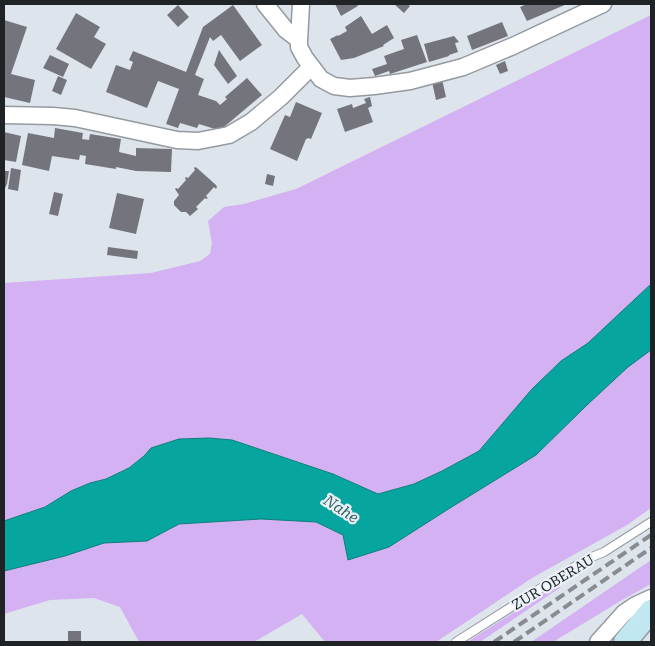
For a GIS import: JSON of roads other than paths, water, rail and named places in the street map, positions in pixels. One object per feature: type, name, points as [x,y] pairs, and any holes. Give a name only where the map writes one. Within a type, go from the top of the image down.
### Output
[{"type":"street","points":[[265,4],[286,30],[299,40]]},
{"type":"street","points":[[301,4],[299,47],[305,58],[321,79],[334,86],[350,88],[410,81],[463,67],[603,4]]},
{"type":"street","points":[[4,115],[75,118],[177,140],[198,141],[229,135],[251,122],[311,67]]},
{"type":"street","points":[[598,642],[624,613],[651,598]]},
{"type":"street","points":[[626,642],[651,612]]},
{"type":"lane","name":"ZUR OBERAU","points":[[456,642],[587,559],[604,552],[651,522]]},
{"type":"water","name":"Nahe","points":[[651,284],[651,350],[628,367],[536,455],[389,547],[348,560],[343,535],[316,522],[261,519],[179,524],[147,541],[104,543],[65,556],[4,571],[4,521],[45,507],[71,491],[106,479],[129,468],[151,448],[179,439],[209,438],[232,440],[333,474],[378,494],[414,484],[479,451],[532,389],[561,361],[588,343]]},
{"type":"railway","points":[[494,642],[651,535]]},
{"type":"railway","points":[[514,642],[651,548]]}]
